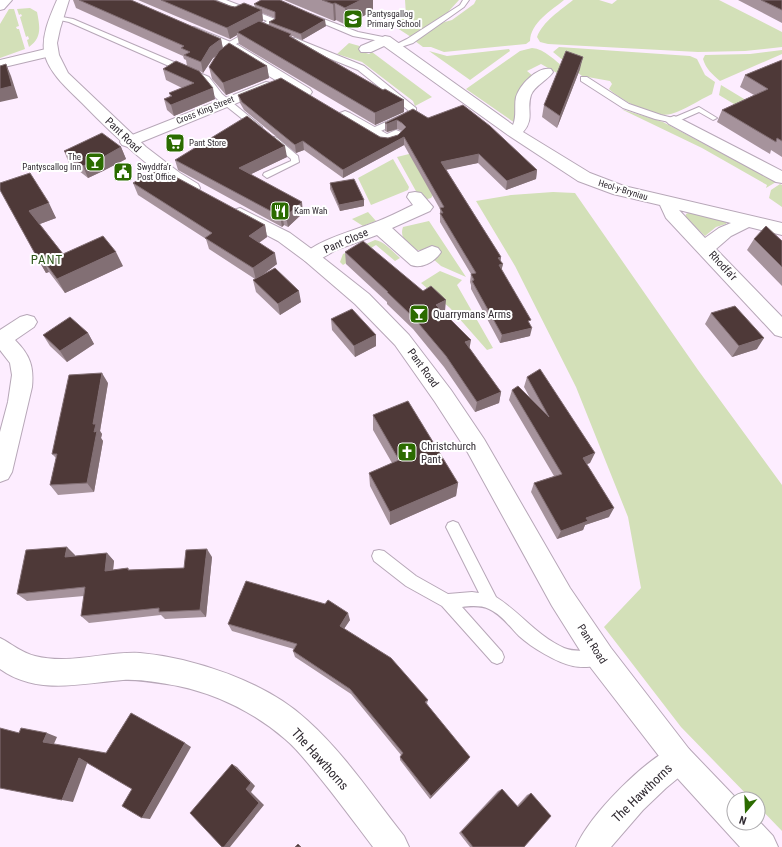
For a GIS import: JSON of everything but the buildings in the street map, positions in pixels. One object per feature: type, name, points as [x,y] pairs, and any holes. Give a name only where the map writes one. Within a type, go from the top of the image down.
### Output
[{"type":"street","points":[[0,64],[50,52],[50,43],[63,0]]},
{"type":"street","points":[[186,27],[316,99]]},
{"type":"street","points":[[366,49],[390,44]]},
{"type":"street","name":"Heol-y-Bryniau","points":[[390,44],[513,132],[584,177],[619,190],[782,229]]},
{"type":"street","name":"Pant Road","points":[[50,52],[55,64],[63,76],[128,142],[173,177],[206,196]]},
{"type":"street","points":[[513,132],[519,128],[523,122],[524,95],[532,84],[546,72]]},
{"type":"street","name":"Cross King Street","points":[[128,142],[282,79]]},
{"type":"street","points":[[330,107],[387,140],[396,135]]},
{"type":"street","points":[[674,122],[782,178]]},
{"type":"street","name":"Pant Close","points":[[312,256],[330,246],[380,227],[424,207],[415,197]]},
{"type":"street","name":"Rhodfa'r","points":[[667,202],[672,214],[706,247],[782,330]]},
{"type":"street","name":"Pant Road","points":[[226,206],[284,238],[312,256],[362,299],[402,340],[443,396],[476,446],[561,597],[601,658],[679,759],[726,809]]},
{"type":"street","points":[[706,247],[725,232],[741,226],[745,221]]},
{"type":"street","name":"Pant Close","points":[[380,227],[416,261],[432,252]]},
{"type":"street","points":[[0,472],[22,384],[22,368],[16,354],[0,338],[27,322]]},
{"type":"street","name":"The Hawthorns","points":[[0,652],[10,660],[31,670],[59,673],[126,666],[172,670],[215,681],[253,700],[295,729],[322,757],[393,847]]},
{"type":"street","name":"The Hawthorns","points":[[592,847],[603,831],[660,773],[679,759]]},
{"type":"street","points":[[747,831],[762,847]]},
{"type":"lane","points":[[220,0],[272,21],[228,49]]},
{"type":"lane","points":[[303,12],[339,28],[390,44],[417,36],[462,6],[466,0]]},
{"type":"lane","points":[[57,18],[71,20],[207,76],[219,96],[295,158],[296,162],[267,175]]},
{"type":"lane","points":[[261,28],[361,68],[413,110],[412,113],[407,116],[371,132]]},
{"type":"lane","points":[[584,79],[631,109],[674,122],[699,110],[713,118]]},
{"type":"lane","points":[[594,86],[604,82]]},
{"type":"lane","points":[[453,527],[490,602]]},
{"type":"lane","points":[[379,556],[411,581],[447,601],[497,657]]},
{"type":"lane","points":[[447,601],[472,599],[490,602],[502,609],[526,632],[556,652],[573,659],[601,658]]},
{"type":"green space","points":[[405,0],[459,0],[448,12],[411,37],[391,24],[406,15]]},
{"type":"green space","points":[[476,0],[564,0],[542,18],[534,28],[530,41],[526,44],[444,52],[431,47],[423,47],[415,41],[441,23],[452,20],[474,4]]},
{"type":"green space","points":[[573,0],[599,0],[612,4],[617,0],[719,0],[782,32],[782,47],[745,51],[698,52],[548,44],[540,42],[537,37],[543,26]]},
{"type":"green space","points":[[30,8],[37,12],[39,32],[36,40],[29,47],[27,40],[29,39],[28,36],[26,37],[20,17],[22,16],[21,14],[19,15],[17,9]]},
{"type":"green space","points":[[9,9],[14,9],[19,26],[16,27],[19,29],[25,49],[0,58],[0,24]]},
{"type":"green space","points":[[349,43],[363,47],[360,51],[369,54],[372,52],[432,97],[415,106],[413,101],[362,62],[337,54]]},
{"type":"green space","points":[[559,47],[690,56],[697,59],[705,75],[715,82],[712,94],[671,114],[656,114],[638,108],[614,93],[609,89],[612,84],[610,81],[582,76],[553,52]]},
{"type":"green space","points":[[532,48],[546,53],[566,69],[557,73],[541,64],[527,71],[533,76],[515,123],[466,89],[520,51]]},
{"type":"green space","points":[[509,49],[510,51],[470,80],[429,51],[447,56]]},
{"type":"green space","points":[[782,50],[782,54],[720,81],[708,69],[703,59],[705,55],[750,54]]},
{"type":"green space","points":[[721,85],[759,108],[749,113],[719,95]]},
{"type":"green space","points":[[621,109],[663,122],[776,182],[766,188],[767,185],[702,148]]},
{"type":"green space","points":[[413,153],[433,195],[431,198],[424,200],[417,193],[397,157]]},
{"type":"green space","points":[[393,159],[409,187],[408,190],[371,205],[358,178]]},
{"type":"green space","points":[[780,184],[782,185],[782,207],[769,198],[771,190]]},
{"type":"green space","points":[[553,192],[575,193],[698,370],[782,485],[782,831],[766,814],[766,791],[743,791],[681,727],[604,627],[641,588],[628,517],[576,387],[515,266],[476,201],[511,195]]},
{"type":"green space","points":[[368,212],[376,221],[363,226],[352,219]]},
{"type":"green space","points":[[690,212],[727,221],[726,224],[716,227],[705,236],[685,217],[686,214]]},
{"type":"green space","points":[[429,221],[466,277],[441,266],[432,258],[440,254],[433,247],[425,250],[415,250],[403,237],[403,227]]},
{"type":"green space","points":[[375,240],[385,245],[400,258],[395,261],[376,245],[343,265],[340,262],[343,254]]},
{"type":"green space","points":[[440,271],[462,280],[457,285],[493,348],[487,350],[450,308],[421,283]]},
{"type":"place","name":"Pantysgallog Primary School","points":[[353,19]]},
{"type":"place","name":"Pant Store","points":[[175,143]]},
{"type":"place","name":"The Pantyscallog Inn","points":[[95,162]]},
{"type":"place","name":"Swyddfa'r Post Office","points":[[123,172]]},
{"type":"place","name":"Kam Wah","points":[[280,211]]},
{"type":"place","name":"Quarrymans Arms","points":[[419,314]]},
{"type":"place","name":"Christchurch Pant","points":[[407,452]]},
{"type":"district","name":"PANT","points":[[47,259]]}]
